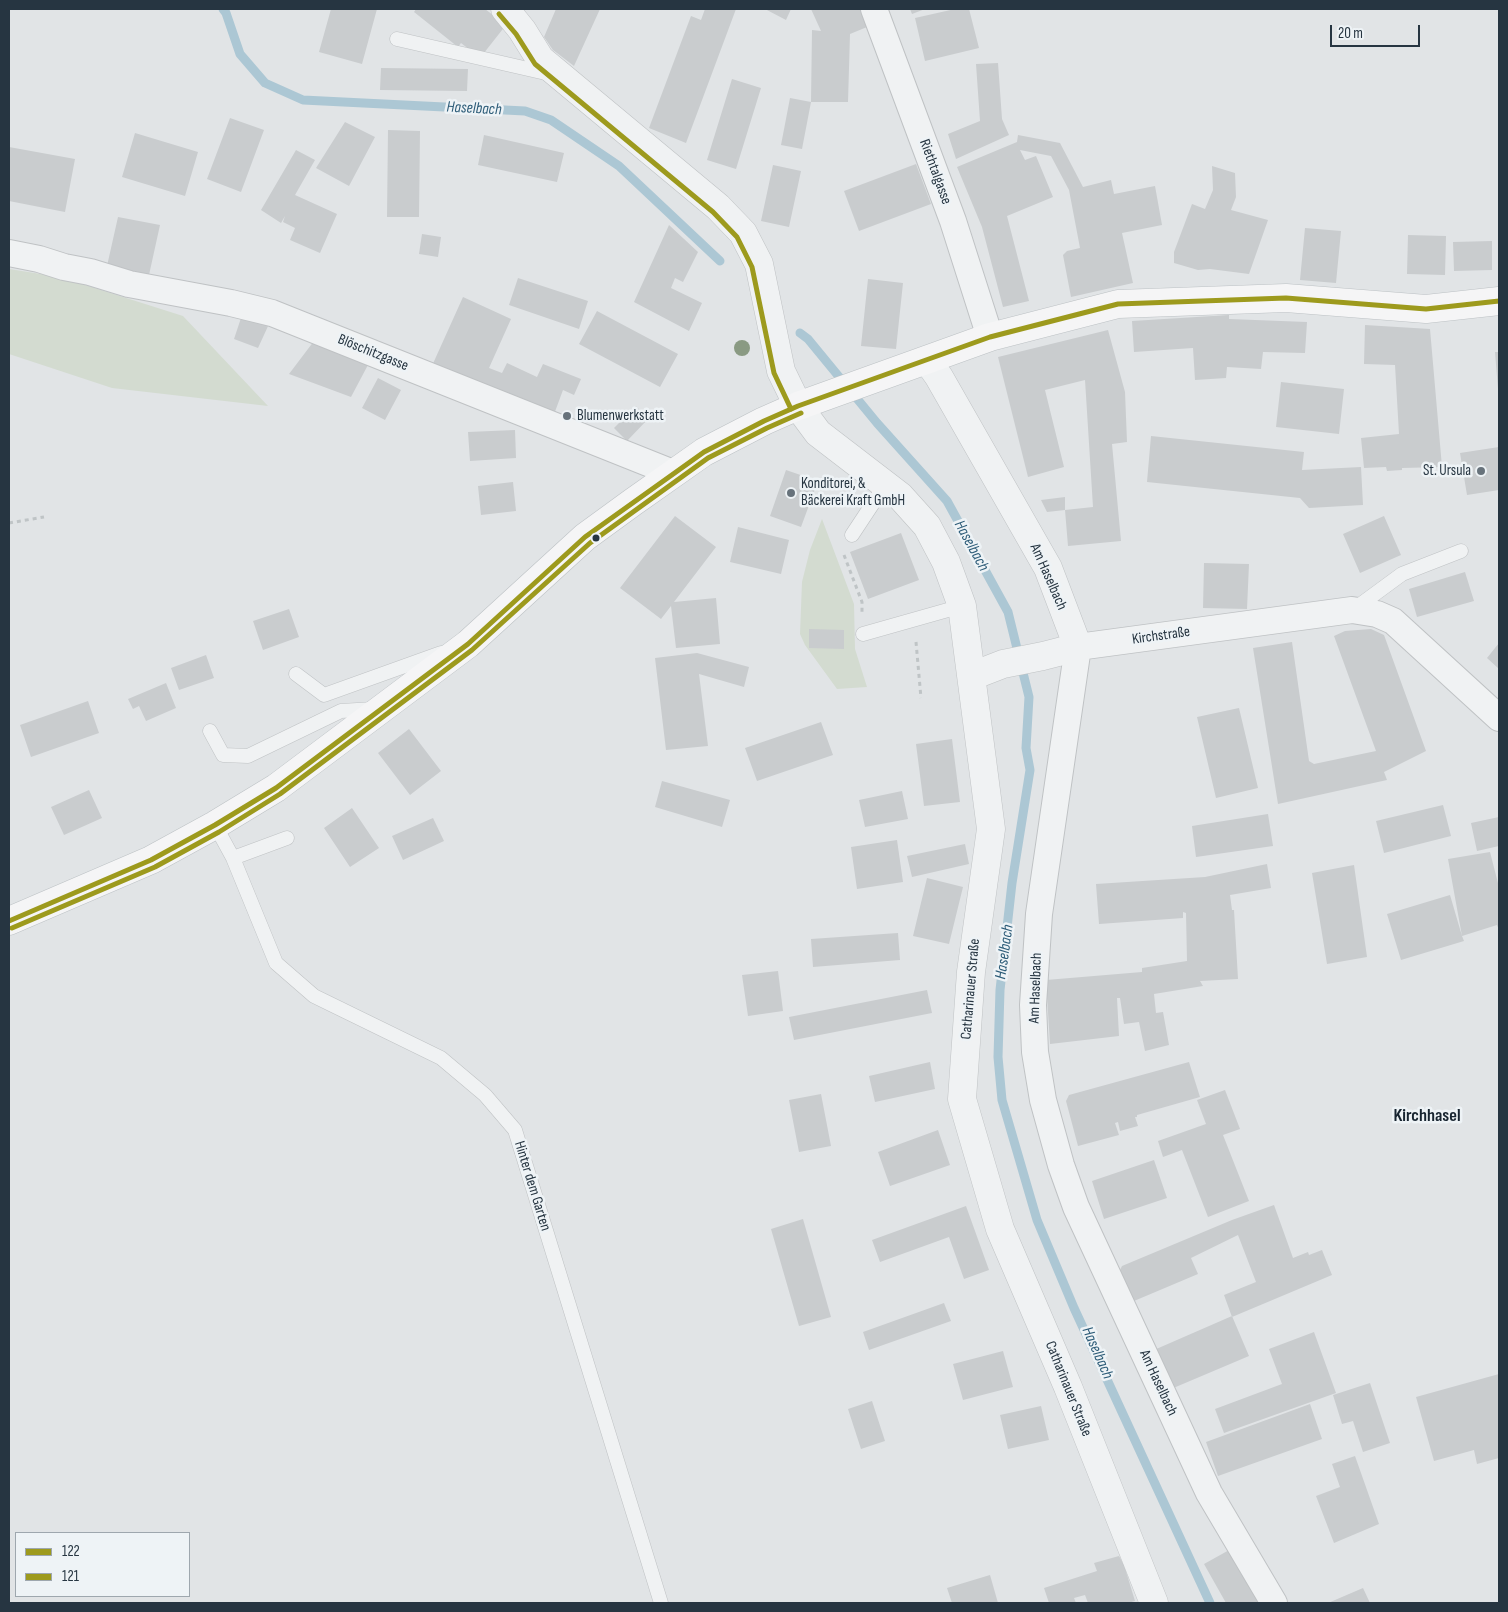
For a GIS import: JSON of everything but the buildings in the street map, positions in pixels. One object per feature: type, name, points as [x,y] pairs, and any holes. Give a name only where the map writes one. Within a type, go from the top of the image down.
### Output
[{"type":"main road","points":[[9,921],[151,860],[215,826],[276,788],[468,644],[585,537],[704,452],[764,420],[990,337],[1118,304],[1286,298],[1426,309],[1499,301]]},
{"type":"street","name":"Catharinauer Straße","points":[[505,9],[522,30],[540,59],[718,206],[743,233],[759,264],[781,371],[798,406],[818,433],[900,496],[927,526],[946,562],[962,606],[991,829],[971,972],[962,1099],[1000,1229],[1068,1387],[1154,1603]]},
{"type":"street","name":"Riethtalgasse","points":[[874,9],[952,221],[990,337]]},
{"type":"street","name":"Blöschitzgasse","points":[[9,253],[90,272],[129,284],[231,303],[272,313],[673,473]]},
{"type":"street","name":"Am Haselbach","points":[[927,360],[940,378],[1048,568],[1078,646],[1039,914],[1033,1005],[1035,1052],[1042,1100],[1061,1165],[1076,1207],[1209,1494],[1274,1603]]},
{"type":"street","name":"Kirchstraße","points":[[972,676],[1003,664],[1043,656],[1078,646],[1352,610],[1377,614],[1393,622],[1499,718]]},
{"type":"lane","points":[[397,39],[560,77]]},
{"type":"lane","points":[[852,535],[885,485]]},
{"type":"lane","name":"Kirchstraße","points":[[1352,610],[1402,574],[1461,551]]},
{"type":"lane","points":[[862,634],[962,606]]},
{"type":"lane","points":[[296,674],[324,695],[468,644]]},
{"type":"lane","points":[[210,731],[223,755],[248,756],[341,711],[384,708]]},
{"type":"lane","name":"Hinter dem Garten","points":[[215,826],[233,858],[276,963],[314,996],[441,1058],[485,1095],[514,1130],[661,1603]]},
{"type":"lane","points":[[233,858],[287,838]]},
{"type":"path","points":[[9,524],[44,517]]},
{"type":"path","points":[[852,535],[840,546],[862,602],[862,634]]},
{"type":"path","points":[[914,620],[921,698]]},
{"type":"shaded area","points":[[9,269],[60,277],[183,316],[268,406],[112,388],[9,354]]},
{"type":"shaded area","points":[[822,519],[854,604],[855,649],[867,687],[837,689],[805,645],[800,634],[802,582],[810,550]]},
{"type":"waterway","name":"Haselbach","points":[[223,9],[240,54],[265,83],[303,100],[525,111],[551,120],[619,166],[720,261]]},
{"type":"waterway","name":"Haselbach","points":[[800,333],[808,339],[877,423],[947,501],[1008,612],[1029,697],[1026,748],[1030,770],[1012,883],[1000,990],[998,1057],[1002,1100],[1037,1220],[1074,1308],[1210,1603]]},
{"type":"transit line","name":"121","points":[[499,14],[516,34],[535,64],[713,212],[737,237],[752,267],[774,373],[791,409]]},
{"type":"transit line","name":"122","points":[[9,921],[151,860],[215,825],[276,788],[468,644],[585,537],[704,452],[798,406],[990,337],[1118,304],[1286,298],[1426,309],[1499,301]]},
{"type":"transit line","name":"121","points":[[12,928],[155,867],[219,832],[280,794],[472,650],[590,543],[708,458],[801,413]]},
{"type":"place","name":"Blumenwerkstatt","points":[[567,416]]},
{"type":"place","name":"St. Ursula","points":[[1481,471]]},
{"type":"place","name":"Konditorei, & Bäckerei Kraft GmbH","points":[[791,493]]},
{"type":"district","name":"Kirchhasel","points":[[1427,1116]]}]
